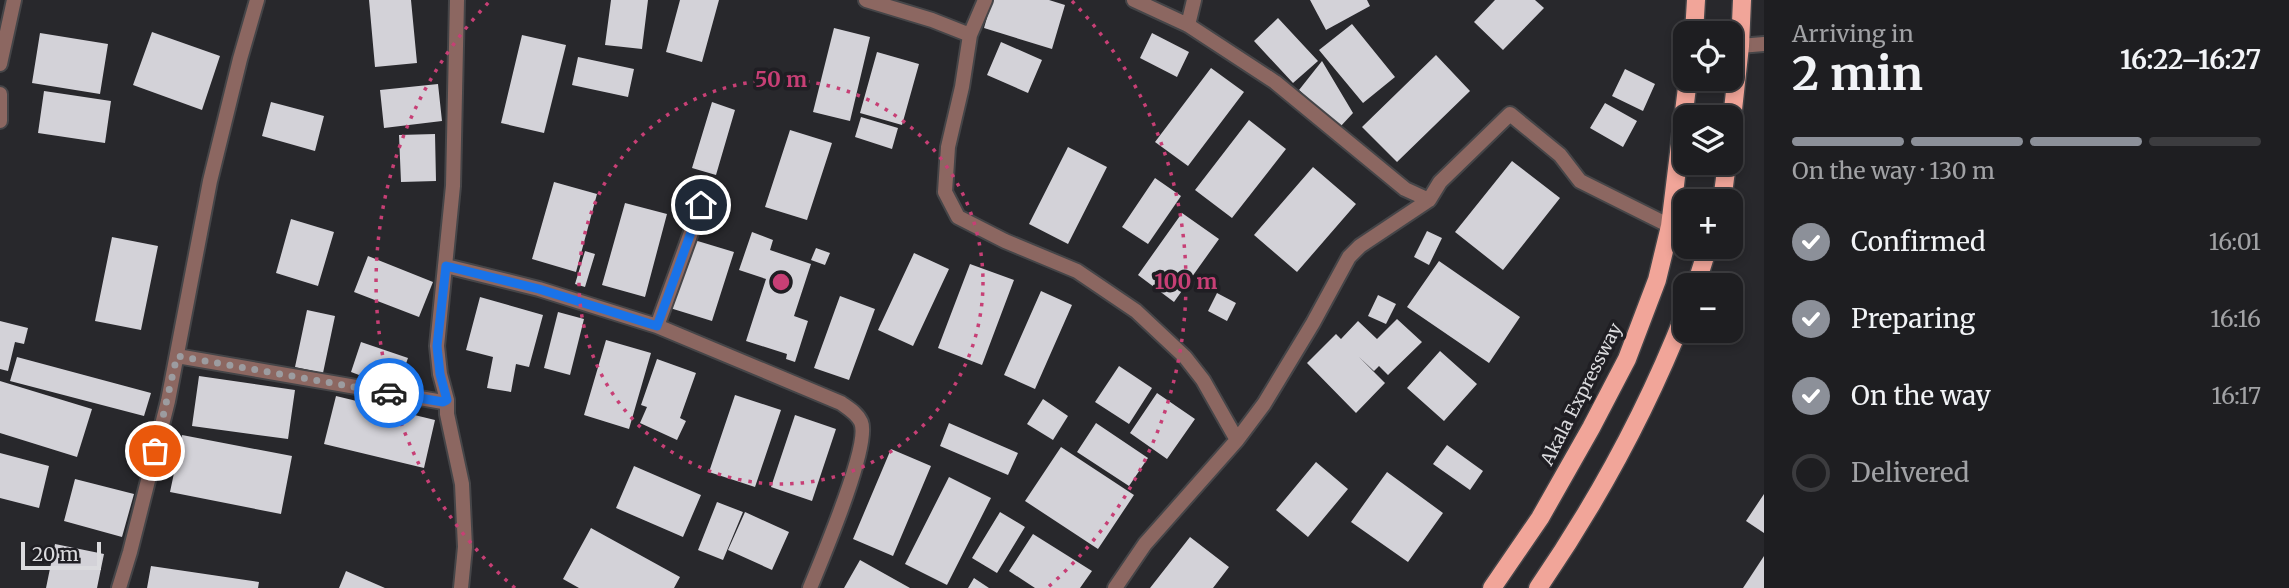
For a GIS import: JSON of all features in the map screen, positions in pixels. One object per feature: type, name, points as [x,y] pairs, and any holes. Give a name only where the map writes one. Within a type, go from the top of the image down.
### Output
[{"type":"main road","points":[[1695,21],[1696,0]]},
{"type":"main road","points":[[1741,21],[1742,0]]},
{"type":"main road","name":"Akala Expressway","points":[[1492,588],[1539,518],[1627,359],[1657,280],[1670,226],[1687,91]]},
{"type":"main road","points":[[1538,588],[1570,541],[1622,450],[1673,343]]},
{"type":"street","points":[[0,64],[14,0]]},
{"type":"street","points":[[119,588],[177,356],[210,181],[257,0]]},
{"type":"street","points":[[457,0],[453,186],[437,346],[461,484],[465,547],[461,588]]},
{"type":"street","points":[[866,0],[970,35]]},
{"type":"street","points":[[985,0],[970,35],[962,88],[948,147],[946,192],[958,217],[1077,271],[1136,311],[1185,357],[1221,408],[1237,440]]},
{"type":"street","points":[[1135,0],[1188,26],[1275,82],[1405,189],[1429,200]]},
{"type":"street","points":[[1188,26],[1194,0]]},
{"type":"street","points":[[1743,46],[1764,44]]},
{"type":"street","points":[[0,94],[0,121]]},
{"type":"street","points":[[1115,588],[1146,544],[1237,440],[1282,376],[1349,257],[1360,246],[1429,200],[1440,182],[1510,114],[1560,155],[1580,181],[1670,226]]},
{"type":"street","points":[[657,326],[701,205]]},
{"type":"street","points":[[446,266],[539,289],[657,326],[841,403],[855,414],[863,431],[851,482],[810,588]]},
{"type":"street","points":[[177,356],[443,402],[447,400]]},
{"type":"building","points":[[369,0],[411,0],[417,63],[375,67]]},
{"type":"building","points":[[611,0],[648,0],[642,49],[605,45]]},
{"type":"building","points":[[680,0],[719,0],[702,62],[666,52]]},
{"type":"building","points":[[992,0],[1049,0],[1065,5],[1052,49],[984,28]]},
{"type":"building","points":[[1310,0],[1367,0],[1370,6],[1326,30]]},
{"type":"building","points":[[1495,0],[1535,0],[1544,8],[1503,50],[1474,22]]},
{"type":"building","points":[[1278,18],[1318,61],[1293,83],[1254,41]]},
{"type":"building","points":[[1352,24],[1395,77],[1363,103],[1319,50]]},
{"type":"building","points":[[834,28],[870,37],[850,121],[813,112]]},
{"type":"building","points":[[152,32],[220,56],[202,110],[133,85]]},
{"type":"building","points":[[40,33],[108,44],[100,94],[32,83]]},
{"type":"building","points":[[1152,33],[1189,52],[1177,77],[1140,58]]},
{"type":"building","points":[[522,35],[566,45],[544,133],[501,123]]},
{"type":"building","points":[[1001,42],[1042,60],[1028,93],[987,75]]},
{"type":"building","points":[[877,52],[919,64],[902,125],[860,113]]},
{"type":"building","points":[[1436,55],[1470,91],[1397,162],[1362,127]]},
{"type":"building","points":[[578,57],[634,69],[628,97],[572,85]]},
{"type":"building","points":[[1322,61],[1353,113],[1340,127],[1299,90]]},
{"type":"building","points":[[1211,68],[1244,92],[1188,166],[1155,142]]},
{"type":"building","points":[[1625,69],[1655,84],[1643,111],[1612,96]]},
{"type":"building","points":[[438,84],[442,121],[384,128],[380,90]]},
{"type":"building","points":[[44,91],[111,101],[105,143],[38,133]]},
{"type":"building","points":[[271,102],[324,116],[315,151],[262,136]]},
{"type":"building","points":[[712,102],[735,110],[716,175],[692,168]]},
{"type":"building","points":[[1605,103],[1637,121],[1623,147],[1590,128]]},
{"type":"building","points":[[861,117],[898,128],[892,149],[855,137]]},
{"type":"building","points":[[1249,120],[1286,149],[1232,218],[1195,190]]},
{"type":"building","points":[[790,130],[832,143],[807,220],[765,207]]},
{"type":"building","points":[[435,134],[436,181],[401,182],[399,135]]},
{"type":"building","points":[[1068,147],[1107,167],[1068,244],[1029,224]]},
{"type":"building","points":[[1512,161],[1560,198],[1503,270],[1455,232]]},
{"type":"building","points":[[1313,167],[1356,204],[1297,272],[1254,235]]},
{"type":"building","points":[[1155,178],[1181,196],[1148,244],[1122,227]]},
{"type":"building","points":[[554,182],[597,194],[576,272],[532,259]]},
{"type":"building","points":[[625,203],[667,214],[645,297],[602,285]]},
{"type":"building","points":[[1182,213],[1219,239],[1174,302],[1138,275]]},
{"type":"building","points":[[291,219],[334,232],[318,286],[276,273]]},
{"type":"building","points":[[1427,231],[1442,238],[1429,265],[1414,257]]},
{"type":"building","points":[[752,232],[773,240],[770,250],[811,264],[794,316],[808,321],[795,362],[786,359],[787,354],[746,341],[766,279],[739,270]]},
{"type":"building","points":[[112,237],[158,246],[141,330],[95,321]]},
{"type":"building","points":[[691,239],[734,252],[712,321],[670,308]]},
{"type":"building","points":[[816,248],[830,253],[825,265],[811,260]]},
{"type":"building","points":[[585,251],[595,254],[585,287],[575,284]]},
{"type":"building","points":[[914,253],[949,269],[913,346],[878,330]]},
{"type":"building","points":[[368,256],[433,282],[419,317],[354,292]]},
{"type":"building","points":[[1439,261],[1520,317],[1489,363],[1407,307]]},
{"type":"building","points":[[970,264],[1014,280],[982,365],[938,348]]},
{"type":"building","points":[[1041,291],[1072,305],[1035,389],[1004,375]]},
{"type":"building","points":[[1217,293],[1236,303],[1227,321],[1208,311]]},
{"type":"building","points":[[1378,295],[1396,304],[1386,324],[1368,316]]},
{"type":"building","points":[[840,296],[875,309],[849,380],[814,368]]},
{"type":"building","points":[[480,297],[543,315],[529,367],[516,364],[511,392],[487,388],[493,357],[466,350]]},
{"type":"building","points":[[307,310],[335,316],[323,373],[295,367]]},
{"type":"building","points":[[558,312],[584,319],[570,375],[544,368]]},
{"type":"building","points":[[1397,319],[1422,342],[1388,375],[1379,366],[1374,371],[1359,357],[1385,383],[1356,413],[1307,363],[1336,334],[1341,339],[1358,321],[1377,339]]},
{"type":"building","points":[[0,321],[28,328],[24,344],[15,342],[8,371],[0,369]]},
{"type":"building","points":[[606,340],[651,353],[629,429],[584,415]]},
{"type":"building","points":[[361,342],[408,358],[397,389],[351,372]]},
{"type":"building","points":[[1440,351],[1477,384],[1444,421],[1407,388]]},
{"type":"building","points":[[17,357],[151,393],[144,416],[10,381]]},
{"type":"building","points":[[657,359],[696,373],[680,418],[686,421],[677,440],[640,423],[647,407],[641,405]]},
{"type":"building","points":[[1119,366],[1152,388],[1129,424],[1095,402]]},
{"type":"building","points":[[199,376],[295,390],[288,439],[192,426]]},
{"type":"building","points":[[0,381],[92,409],[77,457],[0,433]]},
{"type":"building","points":[[1157,393],[1195,419],[1167,459],[1130,433]]},
{"type":"building","points":[[735,395],[781,410],[755,487],[709,472]]},
{"type":"building","points":[[336,396],[435,420],[424,468],[324,444]]},
{"type":"building","points":[[1043,399],[1068,416],[1053,440],[1027,424]]},
{"type":"building","points":[[795,415],[836,429],[812,501],[771,487]]},
{"type":"building","points":[[949,423],[1018,453],[1008,475],[940,446]]},
{"type":"building","points":[[1096,423],[1148,458],[1129,486],[1077,452]]},
{"type":"building","points":[[182,435],[292,456],[281,514],[170,492]]},
{"type":"building","points":[[1447,445],[1483,471],[1470,490],[1433,464]]},
{"type":"building","points":[[1061,447],[1134,495],[1098,549],[1025,501]]},
{"type":"building","points":[[891,449],[931,466],[893,556],[853,539]]},
{"type":"building","points":[[0,453],[49,466],[39,508],[0,498]]},
{"type":"building","points":[[1316,462],[1348,489],[1308,537],[1276,510]]},
{"type":"building","points":[[634,466],[701,495],[683,537],[616,508]]},
{"type":"building","points":[[1387,472],[1443,513],[1408,562],[1351,522]]},
{"type":"building","points":[[949,477],[991,498],[947,585],[905,564]]},
{"type":"building","points":[[75,479],[134,494],[122,537],[64,521]]},
{"type":"building","points":[[1764,494],[1764,533],[1746,521]]},
{"type":"building","points":[[717,502],[743,512],[723,560],[698,550]]},
{"type":"building","points":[[745,512],[789,532],[772,570],[728,550]]},
{"type":"building","points":[[1000,512],[1025,527],[997,573],[972,558]]},
{"type":"building","points":[[591,528],[680,577],[674,588],[579,588],[563,579]]},
{"type":"building","points":[[1033,534],[1092,571],[1080,588],[1035,588],[1009,571]]},
{"type":"building","points":[[1190,537],[1229,567],[1213,588],[1150,588]]},
{"type":"building","points":[[55,544],[104,554],[97,588],[46,588]]},
{"type":"building","points":[[1764,556],[1764,588],[1743,588]]},
{"type":"building","points":[[860,560],[910,588],[844,588]]},
{"type":"building","points":[[151,566],[259,582],[258,588],[147,588]]},
{"type":"building","points":[[346,571],[385,588],[339,588]]},
{"type":"building","points":[[974,578],[989,588],[968,588]]},
{"type":"way so far","points":[[155,451],[177,356],[389,393]]},
{"type":"route","points":[[389,393],[443,402],[447,400],[440,374],[437,346],[446,266],[539,289],[657,326],[701,205]]}]
